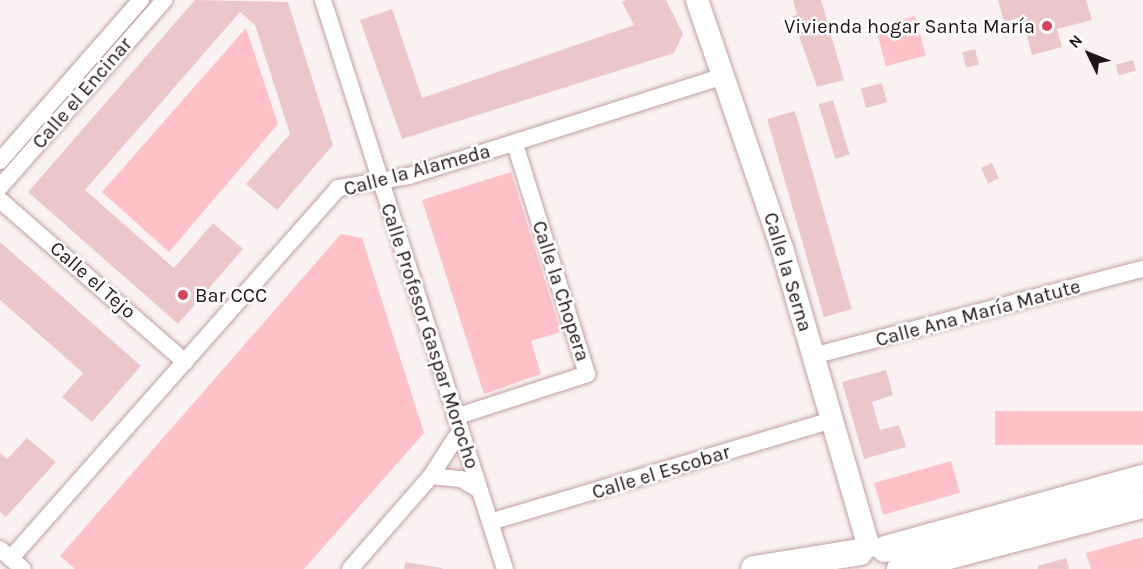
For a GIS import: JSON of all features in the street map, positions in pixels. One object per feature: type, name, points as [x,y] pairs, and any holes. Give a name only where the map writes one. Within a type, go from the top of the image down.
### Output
[{"type":"main road","points":[[877,559],[1143,478]]},
{"type":"main road","points":[[754,569],[877,559],[1143,505]]},
{"type":"street","name":"Calle el Encinar","points":[[0,161],[141,0]]},
{"type":"street","name":"Calle el Encinar","points":[[0,187],[164,0]]},
{"type":"street","name":"Calle Profesor Gaspar Morocho","points":[[323,0],[505,569]]},
{"type":"street","name":"Calle la Serna","points":[[697,0],[725,76],[877,559]]},
{"type":"street","name":"Calle la Alameda","points":[[11,559],[338,188],[380,180],[515,144],[725,76]]},
{"type":"street","name":"Calle la Chopera","points":[[457,424],[587,374],[515,144]]},
{"type":"street","name":"Calle el Tejo","points":[[0,200],[185,362]]},
{"type":"street","name":"Calle Ana María Matute","points":[[813,356],[1143,269]]},
{"type":"street","name":"Calle el Escobar","points":[[490,522],[832,420]]},
{"type":"street","points":[[350,569],[431,476],[457,424]]},
{"type":"street","points":[[431,476],[461,479],[479,490]]},
{"type":"shaded area","points":[[915,16],[926,56],[886,66],[875,27]]},
{"type":"shaded area","points":[[246,28],[278,124],[169,252],[102,192]]},
{"type":"shaded area","points":[[511,172],[561,332],[531,341],[541,374],[484,394],[422,200]]},
{"type":"shaded area","points":[[341,234],[362,238],[424,433],[304,569],[75,569],[60,556]]},
{"type":"shaded area","points":[[995,411],[1143,411],[1143,445],[995,445]]},
{"type":"shaded area","points":[[951,461],[960,493],[883,515],[874,483]]},
{"type":"shaded area","points":[[1143,537],[1143,569],[1091,569],[1086,553]]},
{"type":"building","points":[[195,0],[288,2],[333,145],[277,210],[246,184],[290,134],[255,25],[240,12],[85,190],[174,268],[213,223],[243,249],[178,324],[28,192]]},
{"type":"building","points":[[666,0],[683,34],[674,53],[402,139],[360,20],[392,9],[422,98],[634,25],[622,2]]},
{"type":"building","points":[[793,0],[821,0],[844,80],[817,87],[792,16],[797,15]]},
{"type":"building","name":"Vivienda hogar Santa María","points":[[998,0],[1086,0],[1092,20],[1057,29],[1062,47],[1032,55],[1022,17],[1004,22]]},
{"type":"building","points":[[975,49],[979,65],[966,68],[962,52]]},
{"type":"building","points":[[1133,60],[1136,71],[1118,75],[1116,65]]},
{"type":"building","points":[[882,83],[887,102],[866,108],[861,89]]},
{"type":"building","points":[[833,100],[850,155],[835,159],[819,104]]},
{"type":"building","points":[[795,111],[852,309],[824,317],[767,119]]},
{"type":"building","points":[[992,163],[999,179],[988,183],[981,168]]},
{"type":"building","points":[[0,242],[141,366],[92,422],[62,397],[83,373],[0,300]]},
{"type":"building","points":[[886,370],[893,395],[872,402],[880,430],[899,425],[906,447],[864,459],[842,382]]},
{"type":"building","points":[[27,438],[56,462],[6,517],[0,512],[0,453],[7,459]]},
{"type":"building","points":[[1066,558],[1069,569],[1038,569],[1038,566]]},
{"type":"building","points":[[405,562],[442,568],[442,569],[404,569]]},
{"type":"place","name":"Vivienda hogar Santa María","points":[[1047,26]]},
{"type":"place","name":"Bar CCC","points":[[183,295]]}]
